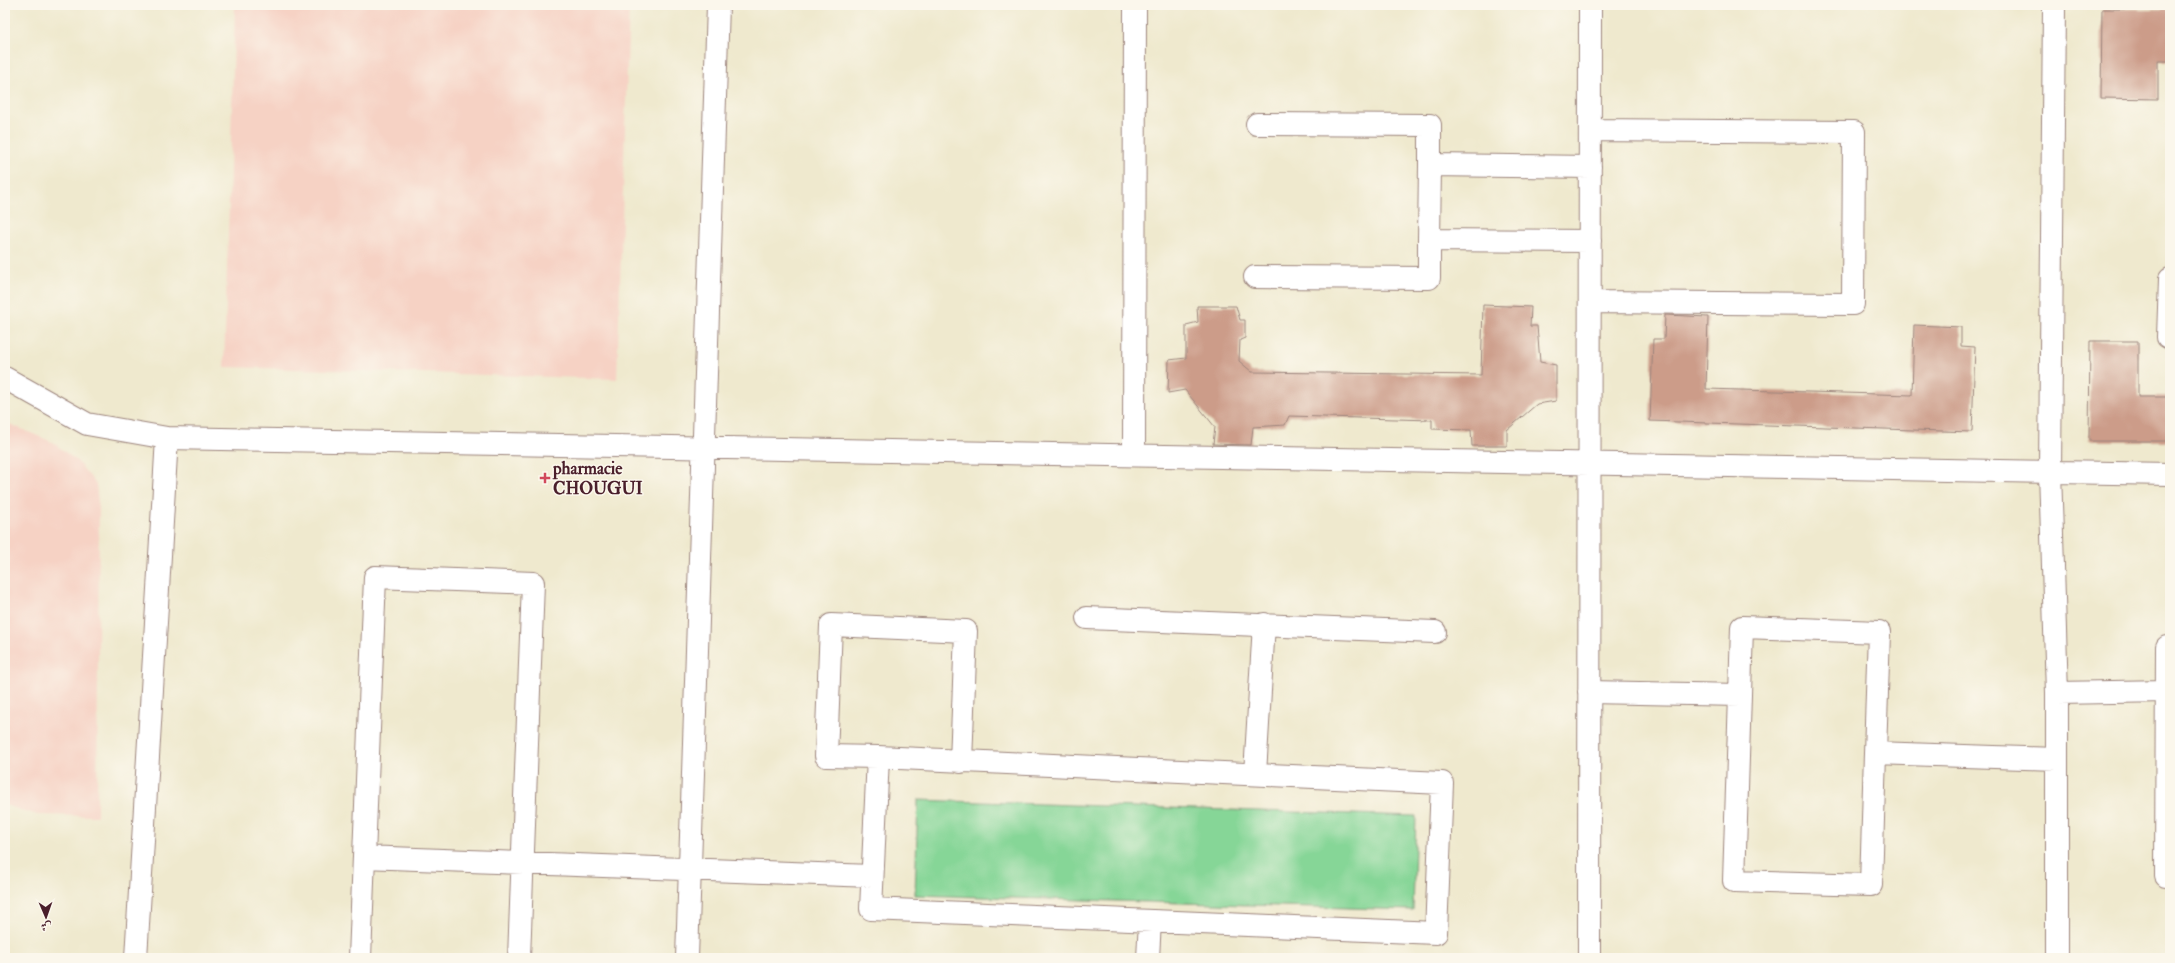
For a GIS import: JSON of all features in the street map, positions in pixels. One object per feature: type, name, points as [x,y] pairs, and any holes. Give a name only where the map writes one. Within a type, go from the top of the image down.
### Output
[{"type":"street","points":[[687,958],[718,5]]},
{"type":"street","points":[[1134,455],[1135,5]]},
{"type":"street","points":[[1589,958],[1590,5]]},
{"type":"street","points":[[2054,5],[2050,471],[2057,693],[2057,958]]},
{"type":"street","points":[[1255,277],[1429,278],[1430,125],[1257,124]]},
{"type":"street","points":[[1590,130],[1854,132],[1853,304],[1590,302]]},
{"type":"street","points":[[1430,165],[1590,167]]},
{"type":"street","points":[[1429,240],[1590,241]]},
{"type":"street","points":[[2170,278],[2168,338],[2170,338]]},
{"type":"street","points":[[5,378],[87,424],[168,438],[2170,474]]},
{"type":"street","points":[[136,958],[168,438]]},
{"type":"street","points":[[360,958],[375,577],[533,583],[519,958]]},
{"type":"street","points":[[1087,618],[1435,632]]},
{"type":"street","points":[[1255,774],[1264,624]]},
{"type":"street","points":[[878,757],[871,909],[1436,933],[1442,783],[961,762],[878,757],[826,756],[831,625],[966,631],[961,762]]},
{"type":"street","points":[[1742,627],[1879,632],[1875,753],[1870,886],[1734,881],[1742,627]]},
{"type":"street","points":[[2170,647],[2167,647],[2168,804],[2166,876],[2170,876]]},
{"type":"street","points":[[2057,693],[2167,691]]},
{"type":"street","points":[[1589,692],[1740,695]]},
{"type":"street","points":[[1875,753],[2057,759]]},
{"type":"street","points":[[364,857],[872,876]]},
{"type":"street","points":[[1148,958],[1150,921]]},
{"type":"shaded area","points":[[235,5],[629,5],[617,379],[224,367]]},
{"type":"shaded area","points":[[5,422],[52,442],[77,461],[96,484],[99,509],[97,816],[38,815],[5,805]]},
{"type":"green space","points":[[918,800],[1416,816],[1413,910],[915,895]]},
{"type":"building","points":[[2102,9],[2170,9],[2170,61],[2158,61],[2158,99],[2101,98]]},
{"type":"building","points":[[1483,305],[1531,307],[1530,326],[1537,326],[1540,362],[1556,365],[1556,401],[1537,404],[1507,430],[1507,446],[1472,446],[1471,430],[1432,429],[1432,420],[1289,416],[1285,425],[1253,427],[1251,445],[1213,444],[1215,427],[1185,390],[1168,393],[1169,360],[1186,358],[1186,325],[1198,322],[1197,306],[1236,306],[1240,320],[1245,320],[1245,338],[1240,340],[1239,361],[1252,372],[1481,375]]},
{"type":"building","points":[[1665,315],[1708,317],[1706,389],[1912,395],[1914,325],[1961,327],[1961,346],[1975,347],[1972,432],[1650,421],[1653,339],[1664,339]]},
{"type":"building","points":[[2090,341],[2138,341],[2138,397],[2170,397],[2170,441],[2089,441]]},
{"type":"place","name":"pharmacie CHOUGUI","points":[[545,478]]}]
